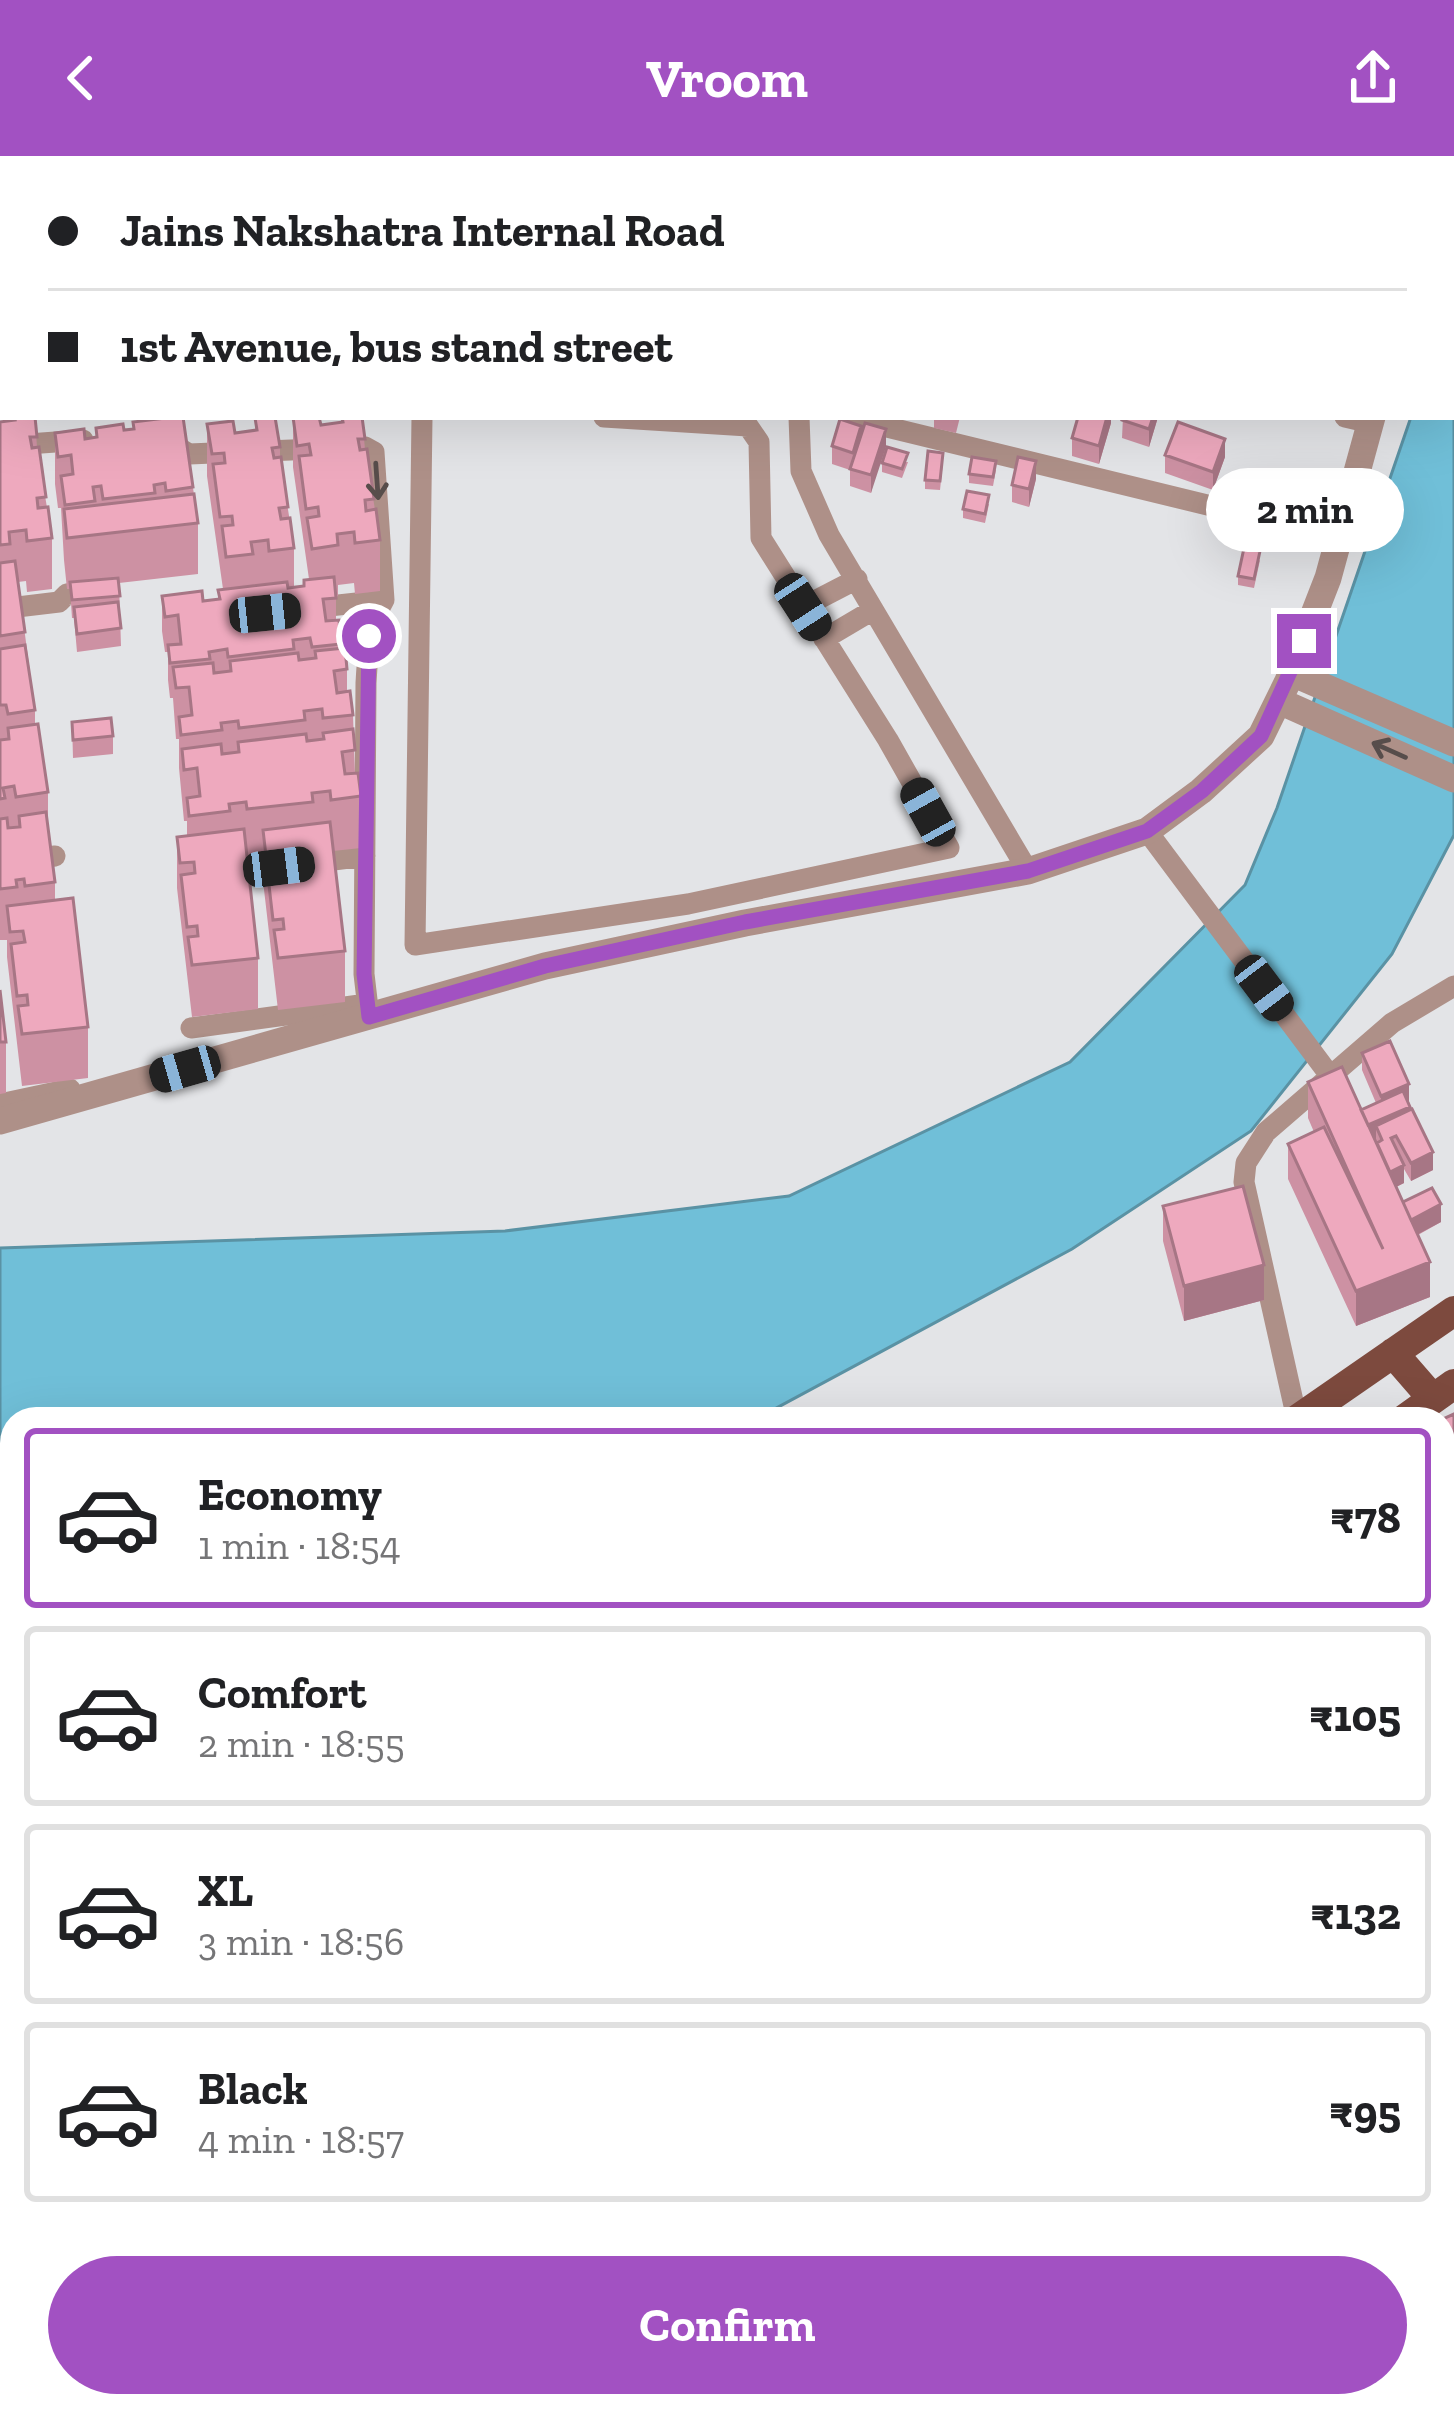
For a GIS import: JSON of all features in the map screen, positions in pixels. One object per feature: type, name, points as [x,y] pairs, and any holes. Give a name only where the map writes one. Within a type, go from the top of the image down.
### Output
[{"type":"main road","points":[[1315,1407],[1454,1311]]},
{"type":"main road","points":[[1393,1353],[1444,1392]]},
{"type":"street","points":[[422,420],[415,945],[688,904],[949,848],[760,538],[759,442],[748,426],[652,420]]},
{"type":"street","points":[[799,420],[801,471],[829,536],[1028,871]]},
{"type":"street","points":[[858,420],[1339,537]]},
{"type":"street","points":[[0,1121],[368,1010],[745,922],[1028,871],[1147,831],[1202,791],[1261,736],[1292,673],[1339,537],[1363,420]]},
{"type":"street","points":[[0,446],[157,435],[189,454],[365,447],[374,452],[384,600],[369,636],[355,770],[365,856],[368,1010]]},
{"type":"street","points":[[803,607],[857,579]]},
{"type":"street","points":[[0,609],[59,602],[67,594],[114,588]]},
{"type":"street","points":[[296,610],[384,600]]},
{"type":"street","points":[[824,639],[874,610]]},
{"type":"street","points":[[1292,673],[1454,742]]},
{"type":"street","points":[[343,685],[366,682]]},
{"type":"street","points":[[1279,701],[1454,779]]},
{"type":"street","points":[[1147,831],[1331,1077]]},
{"type":"street","points":[[0,863],[56,856]]},
{"type":"street","points":[[193,878],[365,856]]},
{"type":"street","points":[[1295,1407],[1244,1182],[1246,1163],[1266,1132],[1392,1023],[1454,986]]},
{"type":"street","points":[[191,1028],[368,1010]]},
{"type":"street","points":[[0,1104],[98,1083]]},
{"type":"water","points":[[1410,420],[1454,420],[1454,835],[1392,954],[1251,1131],[1072,1249],[778,1407],[0,1407],[0,1248],[505,1231],[789,1196],[1070,1062],[1245,885],[1277,808]]},
{"type":"building","points":[[35,420],[37,437],[30,437],[32,448],[39,447],[46,497],[37,498],[38,508],[48,507],[52,538],[27,541],[26,530],[9,532],[10,544],[0,545],[0,422]]},
{"type":"building","points":[[183,420],[193,487],[166,491],[165,483],[154,485],[155,493],[103,499],[101,486],[93,487],[95,501],[65,505],[61,476],[73,474],[71,455],[58,457],[55,433],[84,429],[85,439],[97,437],[96,428],[123,424],[124,430],[134,429],[133,422]]},
{"type":"building","points":[[255,420],[276,420],[280,447],[272,448],[274,458],[281,457],[288,507],[279,508],[281,519],[290,518],[294,548],[269,551],[268,540],[251,542],[253,554],[226,557],[222,526],[233,525],[232,516],[220,517],[213,464],[225,463],[224,453],[212,454],[207,424],[233,421],[235,433],[257,430]]},
{"type":"building","points":[[293,420],[320,420],[321,425],[362,420],[365,439],[358,439],[360,450],[367,449],[374,499],[365,500],[366,511],[376,509],[380,540],[355,543],[354,532],[337,534],[338,545],[312,549],[307,518],[319,516],[318,507],[306,509],[299,456],[311,455],[309,444],[297,446]]},
{"type":"building","points":[[840,420],[861,426],[853,453],[832,446]]},
{"type":"building","points":[[1077,420],[1106,420],[1099,446],[1072,438]]},
{"type":"building","points":[[1122,420],[1152,420],[1149,429]]},
{"type":"building","points":[[1178,422],[1225,439],[1213,472],[1165,455]]},
{"type":"building","points":[[865,423],[886,429],[871,475],[850,469]]},
{"type":"building","points":[[887,447],[908,453],[902,469],[882,463]]},
{"type":"building","points":[[928,451],[943,453],[940,481],[925,480]]},
{"type":"building","points":[[972,457],[996,461],[993,477],[969,474]]},
{"type":"building","points":[[1018,457],[1036,461],[1029,489],[1012,485]]},
{"type":"building","points":[[967,491],[989,495],[985,514],[963,509]]},
{"type":"building","points":[[194,494],[198,523],[67,538],[64,509]]},
{"type":"building","points":[[1244,548],[1260,551],[1254,579],[1238,576]]},
{"type":"building","points":[[15,561],[25,632],[0,636],[0,563]]},
{"type":"building","points":[[334,577],[336,598],[323,599],[326,621],[339,620],[341,644],[312,647],[310,638],[293,640],[294,649],[228,657],[227,649],[209,652],[210,659],[170,663],[168,645],[181,644],[178,615],[165,617],[162,596],[202,591],[203,601],[220,599],[218,590],[287,582],[288,588],[304,586],[304,580]]},
{"type":"building","points":[[118,578],[120,596],[72,600],[70,582]]},
{"type":"building","points":[[118,602],[121,628],[77,634],[74,607]]},
{"type":"building","points":[[25,645],[35,710],[8,714],[6,705],[0,705],[0,649]]},
{"type":"building","points":[[345,648],[347,669],[334,671],[337,693],[350,691],[353,715],[323,718],[322,709],[304,711],[305,720],[239,728],[238,721],[221,723],[222,730],[181,735],[179,717],[192,715],[189,687],[176,688],[173,667],[213,663],[214,673],[231,671],[230,661],[298,653],[299,660],[316,658],[315,651]]},
{"type":"building","points":[[111,718],[113,736],[73,740],[72,722]]},
{"type":"building","points":[[38,724],[48,792],[16,797],[14,786],[3,788],[5,798],[0,799],[0,740],[9,739],[8,728]]},
{"type":"building","points":[[353,729],[355,750],[342,752],[345,774],[358,773],[361,796],[331,800],[330,791],[312,793],[313,802],[247,809],[246,802],[229,804],[230,811],[189,816],[187,798],[200,796],[197,768],[184,770],[182,749],[221,744],[222,754],[239,752],[238,742],[306,734],[307,741],[324,739],[323,733]]},
{"type":"building","points":[[46,812],[55,882],[25,886],[24,879],[16,880],[17,887],[0,889],[0,819],[7,818],[8,828],[20,827],[19,816]]},
{"type":"building","points":[[330,822],[345,951],[278,958],[274,930],[284,929],[283,919],[273,920],[267,868],[281,866],[280,855],[266,856],[263,830]]},
{"type":"building","points":[[244,829],[258,958],[192,965],[188,937],[198,936],[197,926],[187,927],[181,875],[195,873],[194,862],[180,863],[177,837]]},
{"type":"building","points":[[73,898],[88,1027],[22,1034],[18,1006],[28,1005],[27,995],[17,996],[11,944],[25,942],[23,931],[10,932],[7,906]]},
{"type":"building","points":[[0,990],[6,1042],[0,1042]]},
{"type":"building","points":[[1390,1041],[1409,1084],[1381,1096],[1362,1053]]},
{"type":"building","points":[[1342,1067],[1430,1262],[1356,1291],[1288,1144],[1324,1127],[1383,1249],[1308,1082]]},
{"type":"building","points":[[1403,1091],[1410,1107],[1368,1125],[1361,1110]]},
{"type":"building","points":[[1412,1109],[1433,1152],[1411,1163],[1396,1136],[1391,1138],[1404,1165],[1390,1172],[1377,1143],[1382,1140],[1376,1126]]},
{"type":"building","points":[[1243,1186],[1264,1265],[1184,1286],[1163,1206]]},
{"type":"building","points":[[1432,1188],[1441,1204],[1411,1220],[1403,1202]]},
{"type":"route","points":[[369,636],[364,974],[369,1017],[545,966],[745,922],[1028,871],[1147,831],[1202,791],[1261,736],[1304,641]]}]
